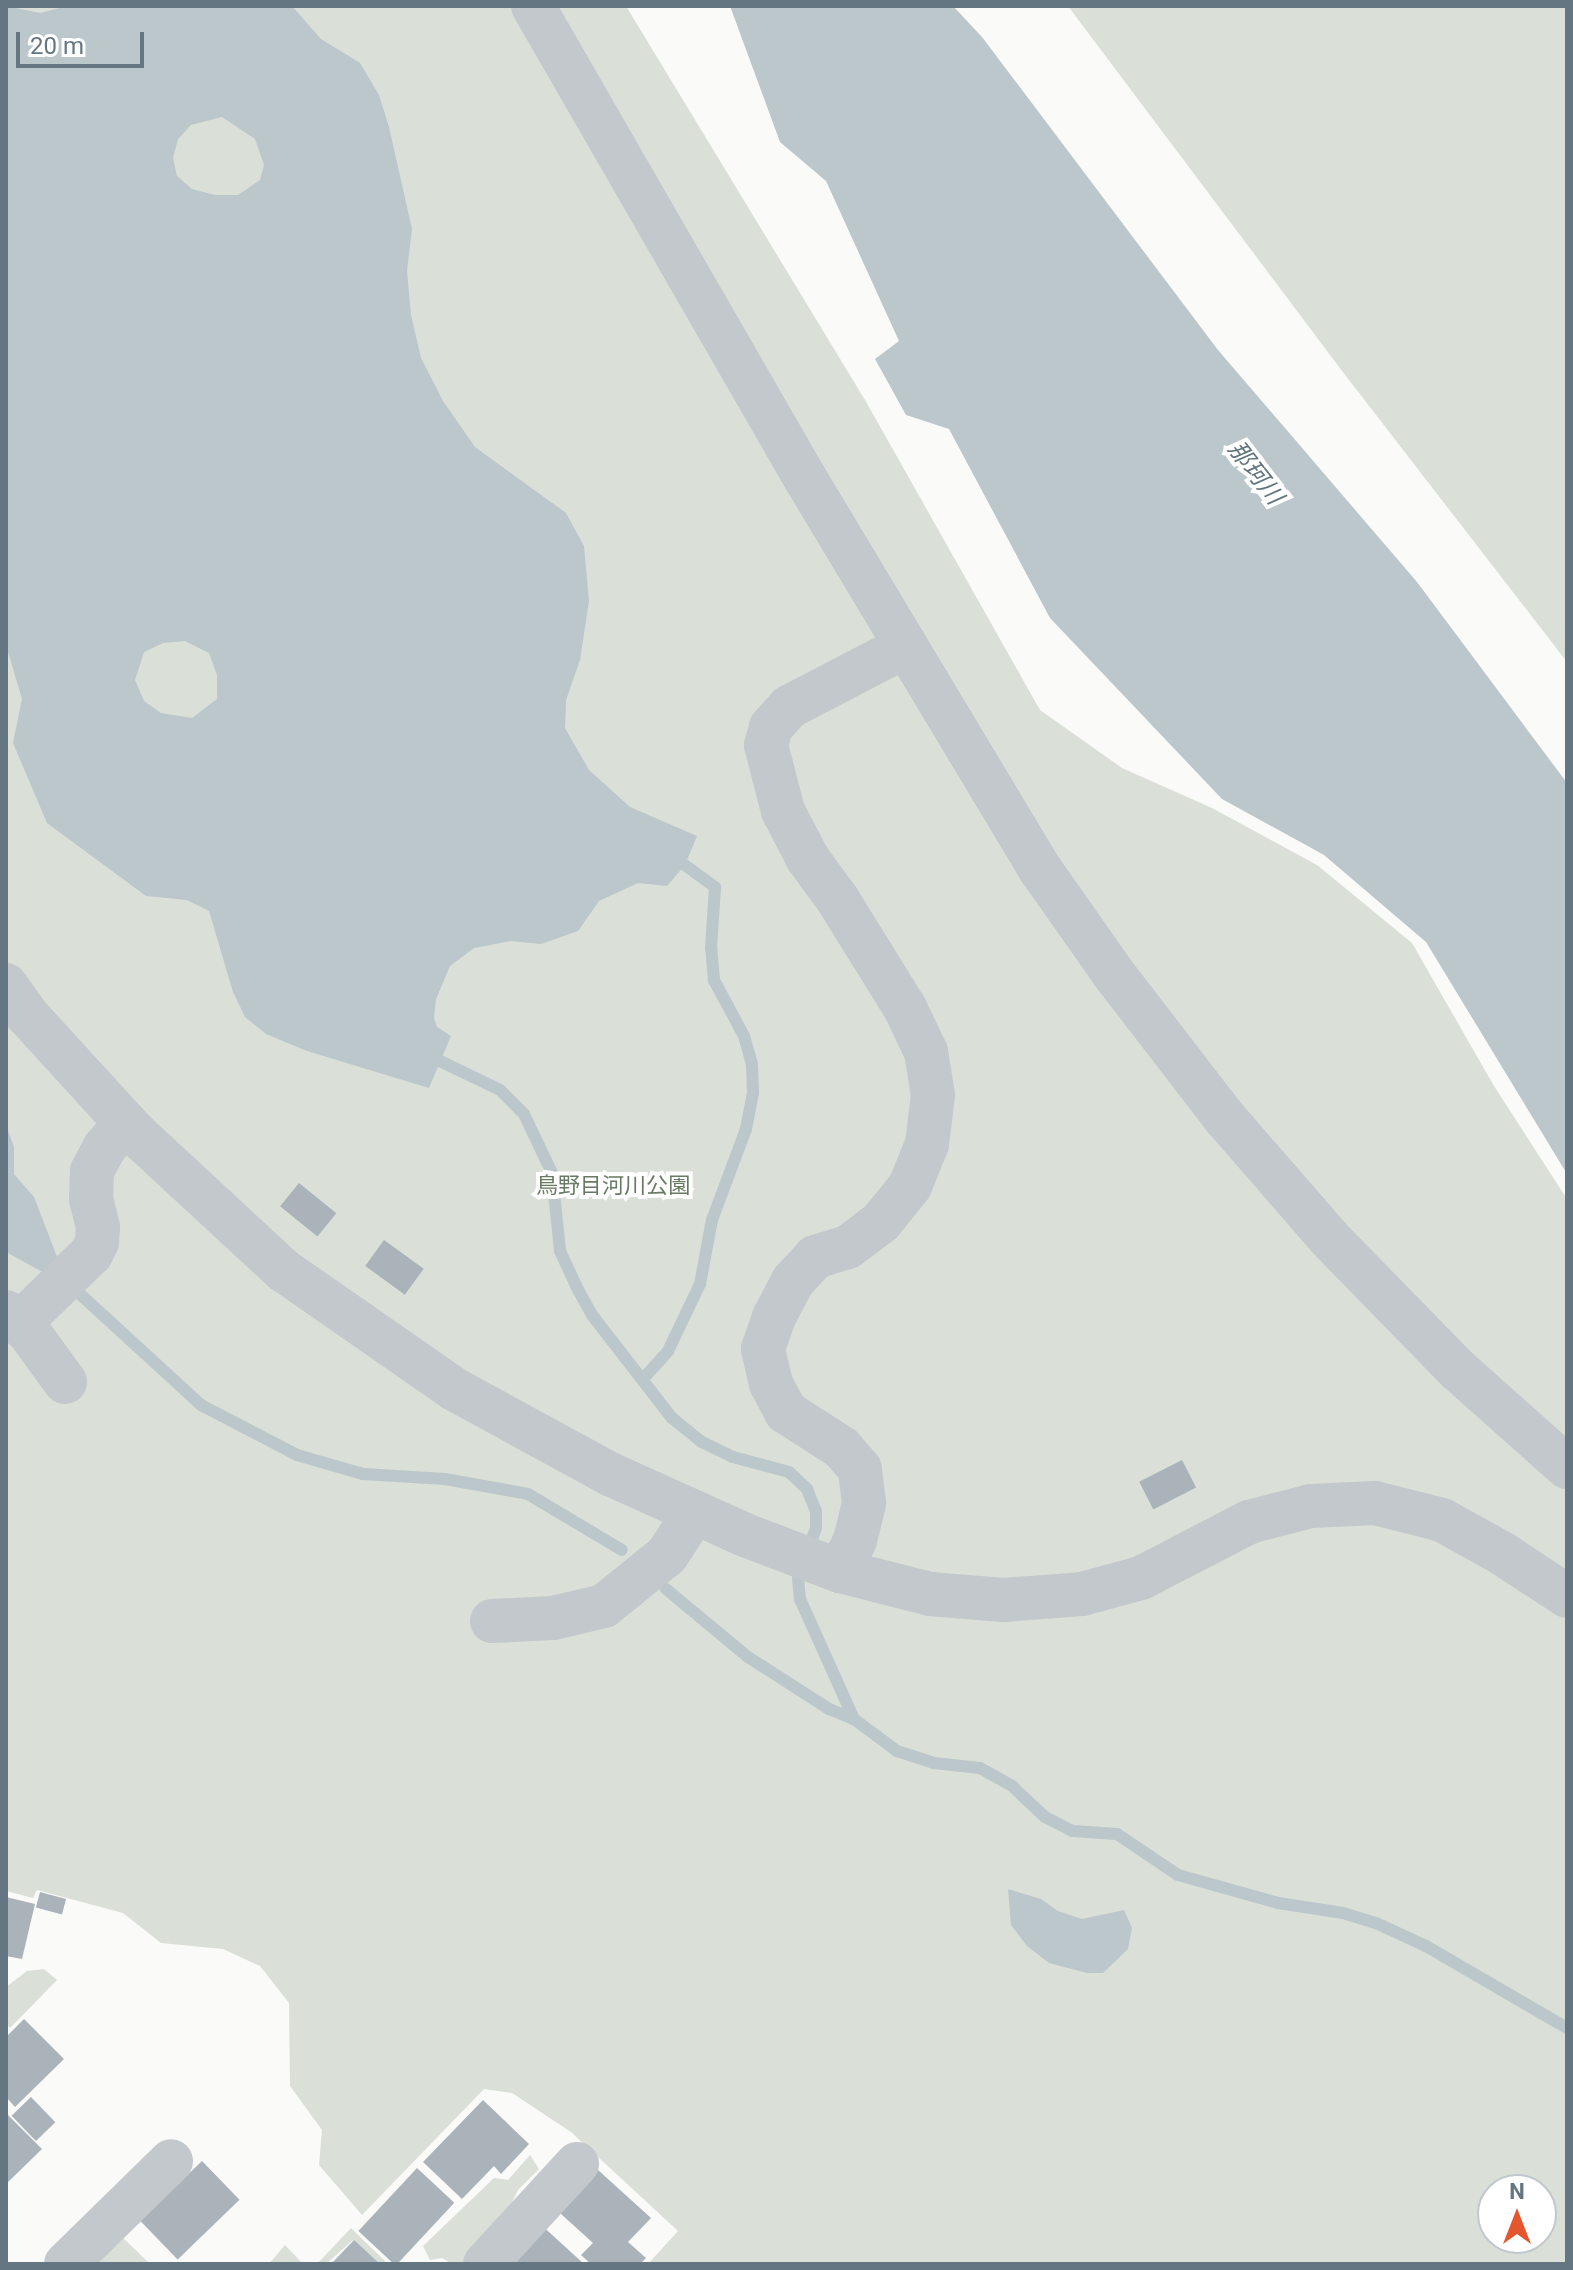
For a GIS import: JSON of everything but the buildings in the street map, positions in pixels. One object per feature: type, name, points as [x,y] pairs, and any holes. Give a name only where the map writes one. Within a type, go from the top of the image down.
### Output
[{"type":"street","points":[[533,6],[805,478],[1040,869],[1113,973],[1224,1117],[1329,1238],[1437,1348],[1567,1467]]},
{"type":"street","points":[[840,1571],[855,1540],[864,1503],[860,1469],[842,1448],[786,1412],[771,1384],[763,1349],[774,1317],[793,1281],[815,1257],[848,1247],[881,1222],[910,1186],[927,1144],[933,1095],[926,1052],[905,1008],[838,900],[808,859],[783,811],[766,745],[771,727],[789,707],[906,646]]},
{"type":"street","points":[[6,985],[28,1016],[126,1123],[283,1270],[454,1389],[610,1474],[840,1571],[930,1594],[1003,1600],[1082,1594],[1141,1578],[1249,1522],[1311,1506],[1375,1503],[1442,1520],[1567,1596]]},
{"type":"street","points":[[65,1382],[22,1313],[84,1261],[97,1242],[98,1227],[91,1199],[92,1171],[105,1147],[126,1123]]},
{"type":"street","points":[[492,1621],[553,1618],[604,1606],[667,1555],[695,1512]]},
{"type":"street","points":[[66,2264],[171,2161]]},
{"type":"street","points":[[485,2264],[577,2164]]},
{"type":"green space","name":"鳥野目河川公園","points":[[6,6],[626,6],[865,400],[1040,710],[1122,768],[1212,808],[1317,865],[1412,943],[1494,1086],[1567,1199],[1567,2264],[648,2264],[678,2231],[571,2132],[512,2093],[484,2089],[362,2215],[319,2165],[322,2130],[290,2086],[289,2003],[260,1966],[223,1949],[161,1943],[123,1913],[37,1890],[33,1898],[6,1891]]},
{"type":"green space","points":[[1068,6],[1567,6],[1567,662],[1339,367]]},
{"type":"green space","points":[[44,1969],[57,1980],[10,2028],[6,2023],[6,1987],[27,1971]]},
{"type":"green space","points":[[530,2155],[539,2169],[518,2190],[506,2215],[465,2264],[452,2264],[442,2258],[430,2260],[423,2246],[494,2178],[508,2180]]},
{"type":"green space","points":[[351,2228],[388,2264],[380,2264],[353,2240],[326,2264],[317,2264]]},
{"type":"green space","points":[[120,2235],[150,2264],[91,2264]]},
{"type":"green space","points":[[285,2245],[303,2264],[269,2264]]},
{"type":"water","points":[[6,6],[40,13],[68,6],[292,6],[321,39],[360,63],[379,95],[412,229],[407,271],[411,315],[421,358],[443,401],[475,447],[566,513],[584,546],[589,601],[580,660],[566,700],[565,728],[589,770],[630,807],[697,836],[685,865],[667,886],[638,883],[599,901],[578,931],[541,944],[511,941],[474,948],[450,966],[436,999],[434,1018],[437,1027],[451,1036],[429,1088],[307,1051],[266,1034],[245,1017],[233,992],[209,911],[187,900],[146,896],[47,823],[13,743],[22,699],[6,645]],"holes":[[[222,117],[255,139],[264,165],[260,180],[238,195],[215,195],[192,189],[177,176],[173,158],[178,139],[191,125]],[[185,641],[209,653],[217,675],[217,699],[192,718],[161,713],[144,701],[135,680],[144,652],[163,643]]]},
{"type":"water","name":"那珂川","points":[[730,6],[953,6],[982,37],[1218,350],[1417,582],[1567,783],[1567,1174],[1426,942],[1324,855],[1222,799],[1050,618],[949,429],[906,415],[875,359],[899,341],[826,181],[780,142]]},
{"type":"water","points":[[6,1125],[14,1147],[14,1174],[34,1197],[59,1262],[46,1274],[6,1252]]},
{"type":"water","points":[[1008,1889],[1041,1899],[1058,1911],[1082,1919],[1124,1910],[1132,1928],[1128,1949],[1103,1973],[1087,1973],[1049,1963],[1027,1946],[1011,1925]]},
{"type":"waterway","points":[[643,1379],[668,1351],[700,1284],[712,1220],[746,1129],[753,1093],[752,1064],[744,1036],[714,980],[711,948],[715,887],[685,865]]},
{"type":"waterway","points":[[440,1061],[500,1090],[524,1114],[552,1173],[560,1251],[576,1286],[592,1315],[672,1418],[702,1442],[733,1457],[789,1472],[807,1489],[816,1511],[816,1528],[798,1578],[800,1599],[854,1719]]},
{"type":"waterway","points":[[69,1284],[201,1405],[297,1455],[363,1474],[445,1479],[528,1494],[622,1550]]},
{"type":"waterway","points":[[666,1589],[748,1657],[829,1709],[854,1719],[897,1751],[934,1763],[980,1768],[1012,1786],[1045,1817],[1073,1831],[1117,1834],[1178,1875],[1278,1903],[1343,1913],[1376,1923],[1426,1946],[1567,2028]]}]
